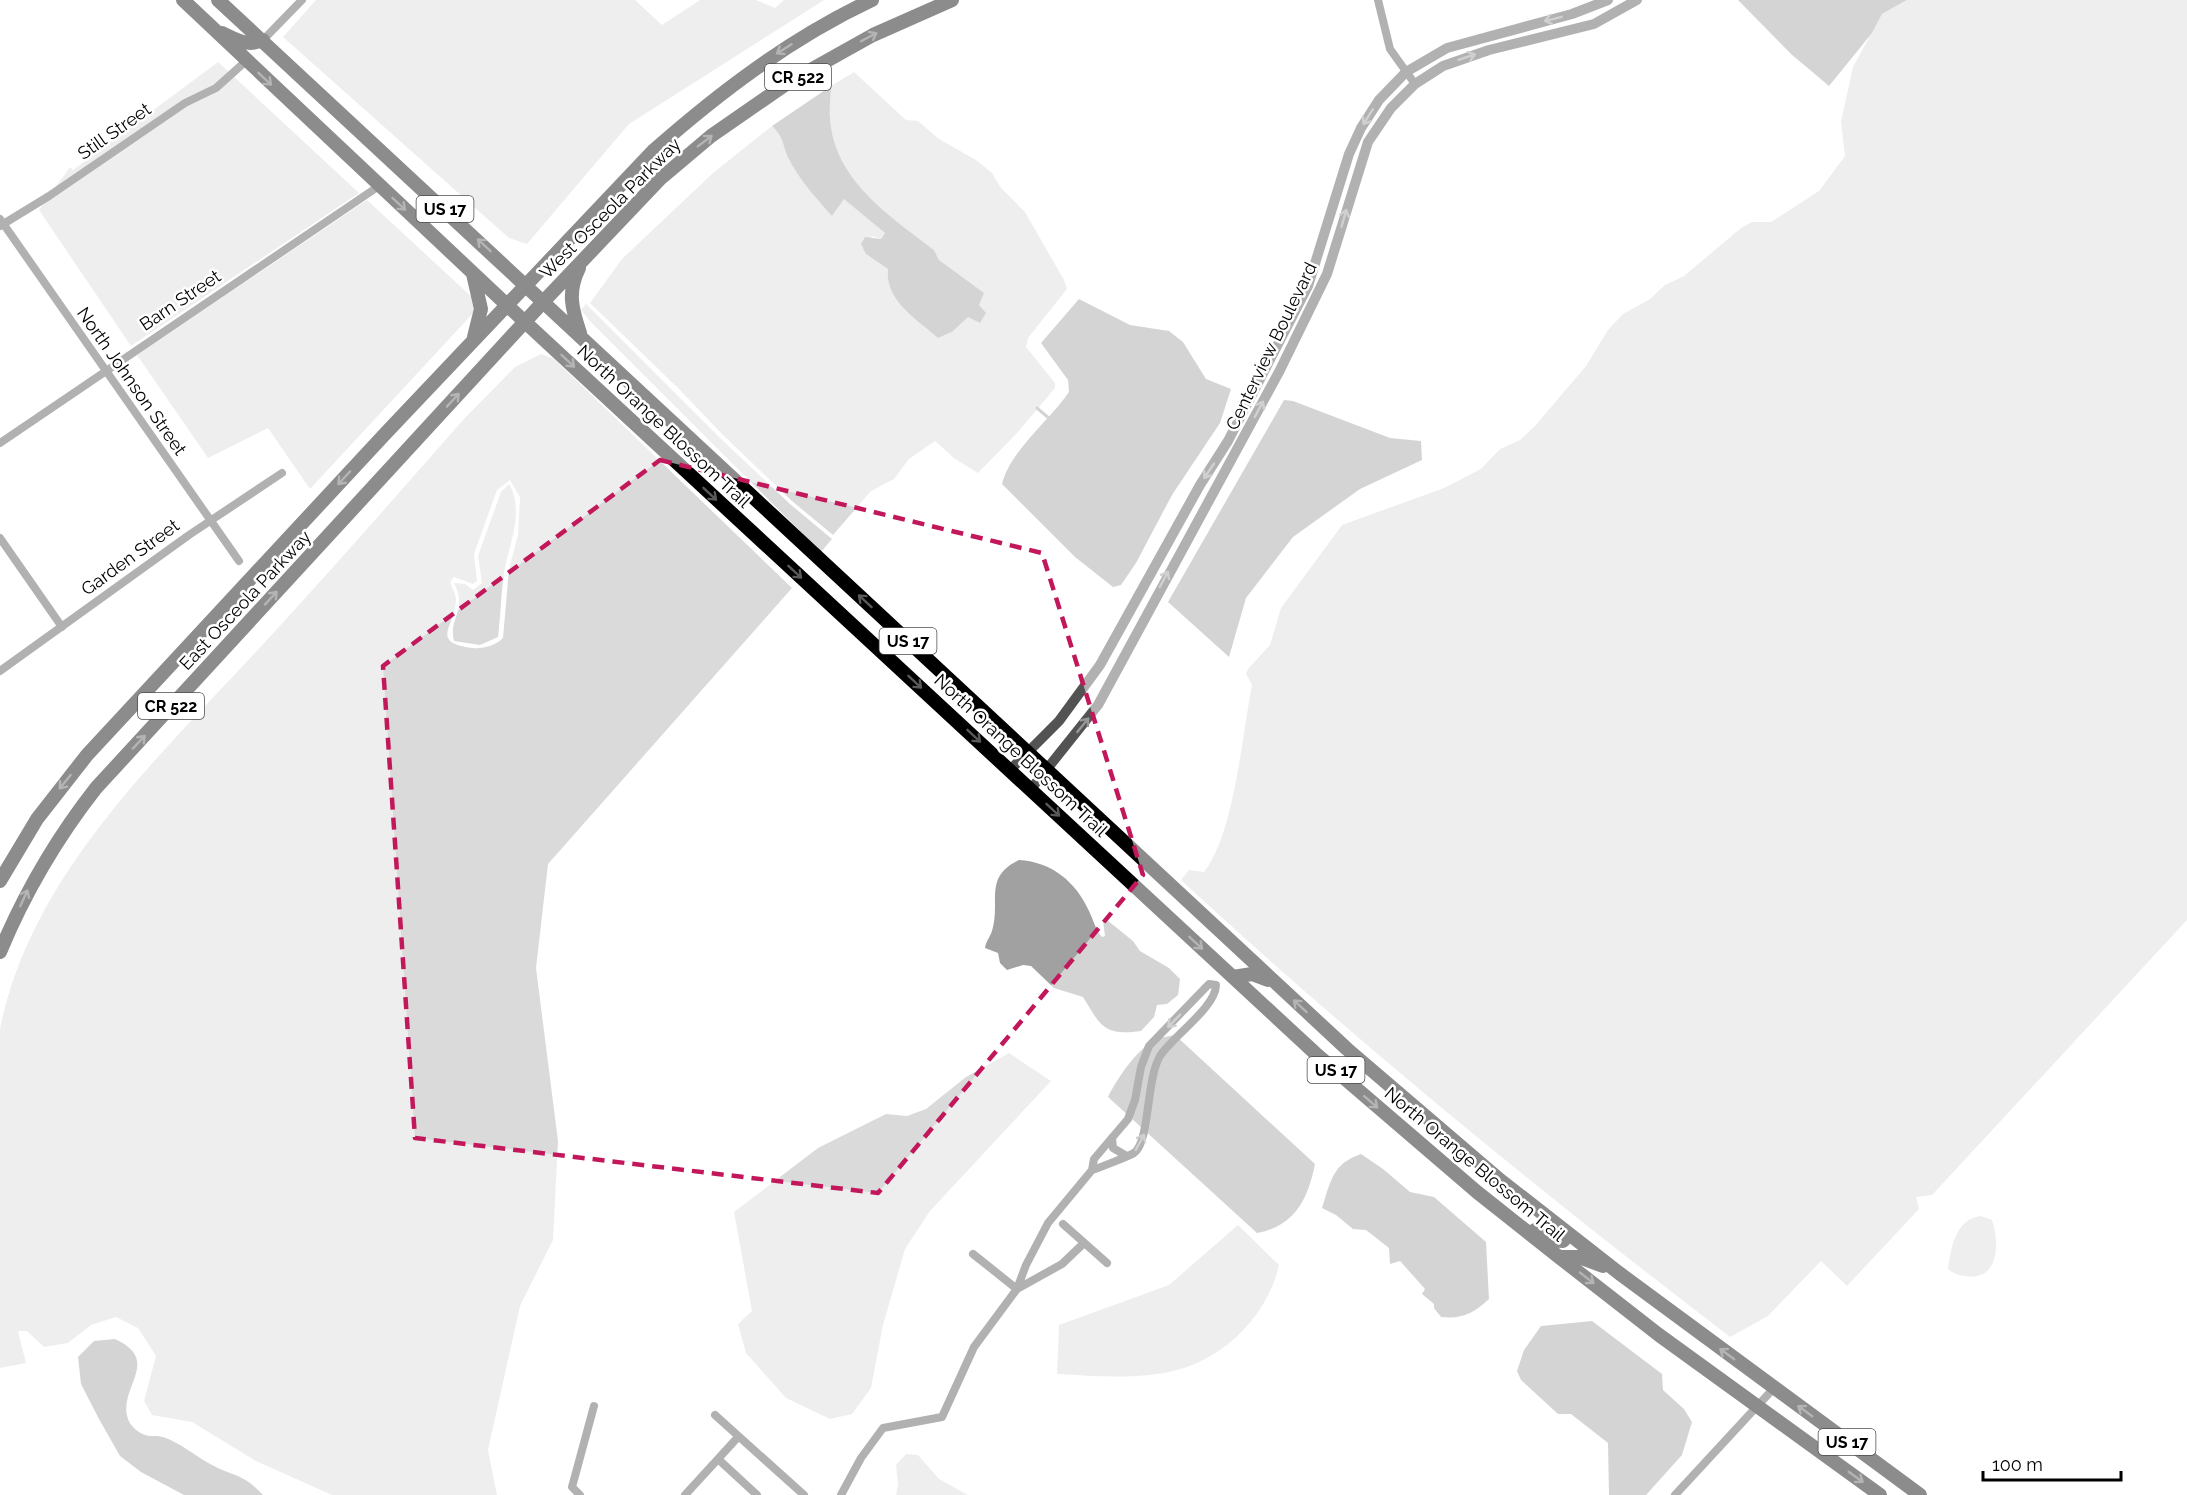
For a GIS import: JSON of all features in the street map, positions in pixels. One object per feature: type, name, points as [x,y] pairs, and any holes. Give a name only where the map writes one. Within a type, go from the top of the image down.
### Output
[{"type":"main road","name":"North Orange Blossom Trail","points":[[183,0],[379,186],[1324,1061],[1504,1214],[1659,1335],[1758,1405]]},
{"type":"main road","name":"North Orange Blossom Trail","points":[[218,0],[544,300],[1276,984],[1424,1116],[1569,1234],[1774,1388]]},
{"type":"main road","name":"West Osceola Parkway","points":[[526,284],[653,151],[692,116],[764,62],[872,0]]},
{"type":"main road","name":"West Osceola Parkway","points":[[544,300],[683,158],[752,107],[873,34],[952,0]]},
{"type":"main road","points":[[207,25],[243,42],[254,44],[263,40]]},
{"type":"main road","points":[[581,335],[570,298],[573,280],[586,256]]},
{"type":"main road","points":[[471,344],[480,322],[482,309],[473,272]]},
{"type":"main road","name":"CR 522","points":[[507,305],[526,284]]},
{"type":"main road","name":"CR 522","points":[[525,321],[544,300]]},
{"type":"main road","name":"East Osceola Parkway","points":[[0,881],[37,819],[87,755],[507,305]]},
{"type":"main road","name":"East Osceola Parkway","points":[[0,952],[30,886],[49,852],[96,788],[525,321]]},
{"type":"main road","points":[[1233,977],[1252,974],[1276,984]]},
{"type":"main road","points":[[1504,1214],[1553,1240],[1563,1241],[1569,1234]]},
{"type":"main road","points":[[1559,1257],[1579,1257],[1619,1273]]},
{"type":"main road","name":"US 17","points":[[1774,1388],[1920,1495]]},
{"type":"main road","name":"US 17","points":[[1758,1405],[1880,1495]]},
{"type":"street","points":[[263,40],[302,0]]},
{"type":"street","points":[[1378,0],[1387,41],[1394,57],[1415,84]]},
{"type":"street","name":"Centerview Boulevard","points":[[1010,770],[1071,705],[1124,624],[1200,485],[1228,441],[1314,271],[1354,142],[1370,113],[1406,72],[1447,48],[1572,15],[1608,0]]},
{"type":"street","name":"Centerview Boulevard","points":[[1031,789],[1098,705],[1136,630],[1239,447],[1327,274],[1368,142],[1390,108],[1415,84],[1443,66],[1464,57],[1594,24],[1636,0]]},
{"type":"street","name":"Still Street","points":[[1,223],[49,196],[185,103],[216,88],[246,61]]},
{"type":"street","name":"Barn Street","points":[[0,444],[104,371],[379,186]]},
{"type":"street","name":"North Johnson Street","points":[[1,223],[239,561]]},
{"type":"street","points":[[1314,271],[1327,274]]},
{"type":"street","name":"Garden Street","points":[[0,671],[282,473]]},
{"type":"street","points":[[0,538],[62,627]]},
{"type":"street","points":[[1124,624],[1136,630]]},
{"type":"street","points":[[841,1495],[861,1458],[882,1428],[942,1417],[974,1347],[1017,1289],[1026,1265],[1048,1222],[1092,1170],[1134,1153],[1145,1138],[1150,1087],[1158,1061],[1167,1046],[1213,997],[1216,985],[1209,984],[1149,1046],[1141,1066],[1130,1115],[1094,1159],[1092,1170]]},
{"type":"street","points":[[1130,1115],[1137,1112],[1146,1118]]},
{"type":"street","points":[[1112,1138],[1113,1148],[1125,1155]]},
{"type":"street","points":[[1063,1224],[1107,1263]]},
{"type":"street","points":[[1017,1289],[1062,1264],[1084,1243]]},
{"type":"street","points":[[974,1254],[1017,1289]]},
{"type":"street","points":[[1675,1495],[1774,1388]]},
{"type":"street","points":[[580,1495],[571,1491],[594,1406]]},
{"type":"street","points":[[715,1414],[804,1495]]},
{"type":"street","points":[[685,1495],[738,1437]]},
{"type":"street","points":[[718,1459],[757,1495]]},
{"type":"highlighted area","points":[[660,460],[1042,553],[1143,875],[878,1193],[415,1138],[383,666]]},
{"type":"shaded area","points":[[316,0],[635,0],[662,25],[700,0],[756,0],[775,8],[784,0],[824,0],[629,124],[527,244],[509,238],[283,37]]},
{"type":"shaded area","points":[[1738,0],[1907,0],[1882,14],[1872,33],[1829,86],[1791,54]]},
{"type":"shaded area","points":[[1907,0],[2187,0],[2187,920],[1932,1195],[1916,1197],[1919,1209],[1847,1286],[1821,1261],[1768,1316],[1730,1337],[1450,1115],[1314,999],[1181,880],[1189,870],[1204,872],[1223,834],[1236,783],[1252,685],[1246,674],[1248,669],[1270,645],[1281,608],[1342,525],[1444,488],[1481,469],[1500,449],[1520,440],[1535,426],[1586,366],[1608,330],[1623,314],[1650,299],[1665,285],[1684,276],[1741,228],[1752,222],[1771,222],[1819,191],[1845,156],[1841,121],[1853,67],[1882,14]]},
{"type":"shaded area","points":[[218,62],[359,193],[131,346],[39,210],[70,167],[73,170]]},
{"type":"shaded area","points":[[854,72],[906,120],[918,121],[939,139],[976,160],[992,173],[1001,188],[1025,212],[1067,289],[1028,338],[1026,347],[1055,383],[1055,388],[1017,433],[978,473],[955,459],[935,441],[909,459],[894,479],[871,491],[833,535],[792,501],[590,303],[622,259],[713,173],[772,126],[782,135],[789,160],[832,216],[844,198],[885,233],[881,239],[872,236],[866,254],[888,269],[891,290],[912,316],[938,338],[952,332],[968,316],[979,323],[979,305],[939,260],[934,250],[883,210],[853,178],[842,160],[834,140],[830,118],[831,86]]},
{"type":"shaded area","points":[[831,86],[830,114],[834,140],[853,178],[883,210],[934,250],[939,260],[984,293],[979,305],[986,313],[980,323],[968,317],[952,332],[938,338],[921,324],[904,308],[891,290],[888,269],[866,254],[861,244],[865,237],[881,239],[885,233],[844,199],[832,216],[795,170],[780,135],[772,126]]},
{"type":"shaded area","points":[[367,200],[475,300],[476,310],[310,489],[268,428],[208,458],[137,355]]},
{"type":"shaded area","points":[[1079,299],[1130,325],[1169,331],[1183,342],[1206,379],[1231,389],[1220,423],[1172,495],[1136,563],[1121,585],[1113,587],[1075,557],[1002,484],[1006,472],[1021,448],[1069,392],[1068,380],[1041,343]]},
{"type":"shaded area","points":[[586,304],[719,437],[790,504],[832,539],[821,552],[589,320],[581,310]]},
{"type":"shaded area","points":[[541,354],[554,359],[792,588],[548,864],[536,968],[558,1141],[553,1240],[520,1306],[488,1450],[497,1495],[332,1495],[256,1461],[192,1422],[152,1415],[144,1401],[156,1356],[138,1328],[116,1317],[91,1325],[68,1343],[44,1347],[27,1331],[18,1331],[26,1363],[0,1368],[0,1029],[16,972],[40,918],[70,867],[106,819],[144,772],[291,614],[463,420],[515,367]],"holes":[[[510,480],[520,497],[518,535],[509,569],[503,638],[485,647],[472,648],[451,642],[448,632],[456,600],[450,582],[454,577],[473,584],[477,581],[474,554],[497,490]]]},
{"type":"shaded area","points":[[1284,400],[1293,401],[1390,438],[1421,441],[1422,460],[1360,489],[1293,537],[1246,598],[1229,657],[1168,602]]},
{"type":"shaded area","points":[[509,484],[516,504],[516,515],[505,567],[498,637],[480,645],[454,641],[453,626],[459,601],[454,583],[465,584],[473,590],[482,583],[478,556],[501,492]]},
{"type":"shaded area","points":[[1019,860],[1042,865],[1062,875],[1084,901],[1102,937],[1105,936],[1103,921],[1107,920],[1133,941],[1140,951],[1169,968],[1180,979],[1178,995],[1167,1004],[1157,1005],[1154,1017],[1141,1031],[1118,1032],[1104,1027],[1083,997],[1054,988],[1031,966],[1023,965],[1007,970],[1000,963],[998,953],[985,948],[994,920],[997,882],[1008,867]]},
{"type":"shaded area","points":[[1175,1035],[1315,1164],[1304,1199],[1298,1209],[1281,1224],[1257,1233],[1108,1097],[1122,1073],[1143,1049],[1157,1039]]},
{"type":"shaded area","points":[[1009,1053],[1051,1081],[930,1211],[905,1249],[883,1325],[871,1388],[852,1414],[830,1419],[786,1398],[746,1353],[738,1324],[752,1311],[734,1212],[818,1148],[886,1114],[907,1116],[926,1109],[966,1077]]},
{"type":"shaded area","points":[[1361,1154],[1410,1192],[1434,1197],[1486,1242],[1489,1299],[1472,1312],[1455,1317],[1441,1317],[1434,1308],[1434,1304],[1422,1294],[1425,1289],[1400,1261],[1390,1264],[1389,1248],[1366,1230],[1353,1229],[1336,1215],[1322,1208],[1338,1168]]},
{"type":"shaded area","points":[[1980,1216],[1992,1220],[1995,1229],[1996,1249],[1991,1267],[1985,1273],[1976,1276],[1956,1274],[1948,1269],[1956,1236],[1965,1223]]},
{"type":"shaded area","points":[[1238,1225],[1279,1265],[1265,1300],[1255,1316],[1228,1344],[1195,1364],[1162,1373],[1117,1376],[1057,1374],[1059,1325],[1169,1285]]},
{"type":"shaded area","points":[[1592,1321],[1662,1374],[1663,1390],[1684,1409],[1692,1422],[1682,1455],[1646,1495],[1609,1495],[1608,1443],[1571,1414],[1558,1414],[1521,1380],[1517,1371],[1524,1350],[1541,1326]]},
{"type":"shaded area","points":[[115,1339],[129,1347],[136,1356],[137,1366],[126,1408],[129,1422],[133,1427],[145,1435],[161,1436],[176,1443],[212,1465],[244,1479],[263,1495],[184,1495],[141,1472],[120,1456],[81,1384],[78,1357],[94,1341]]},
{"type":"shaded area","points":[[906,1454],[918,1455],[939,1479],[968,1495],[896,1495],[898,1484],[896,1465]]},
{"type":"waterway","points":[[1037,408],[1051,420]]}]
